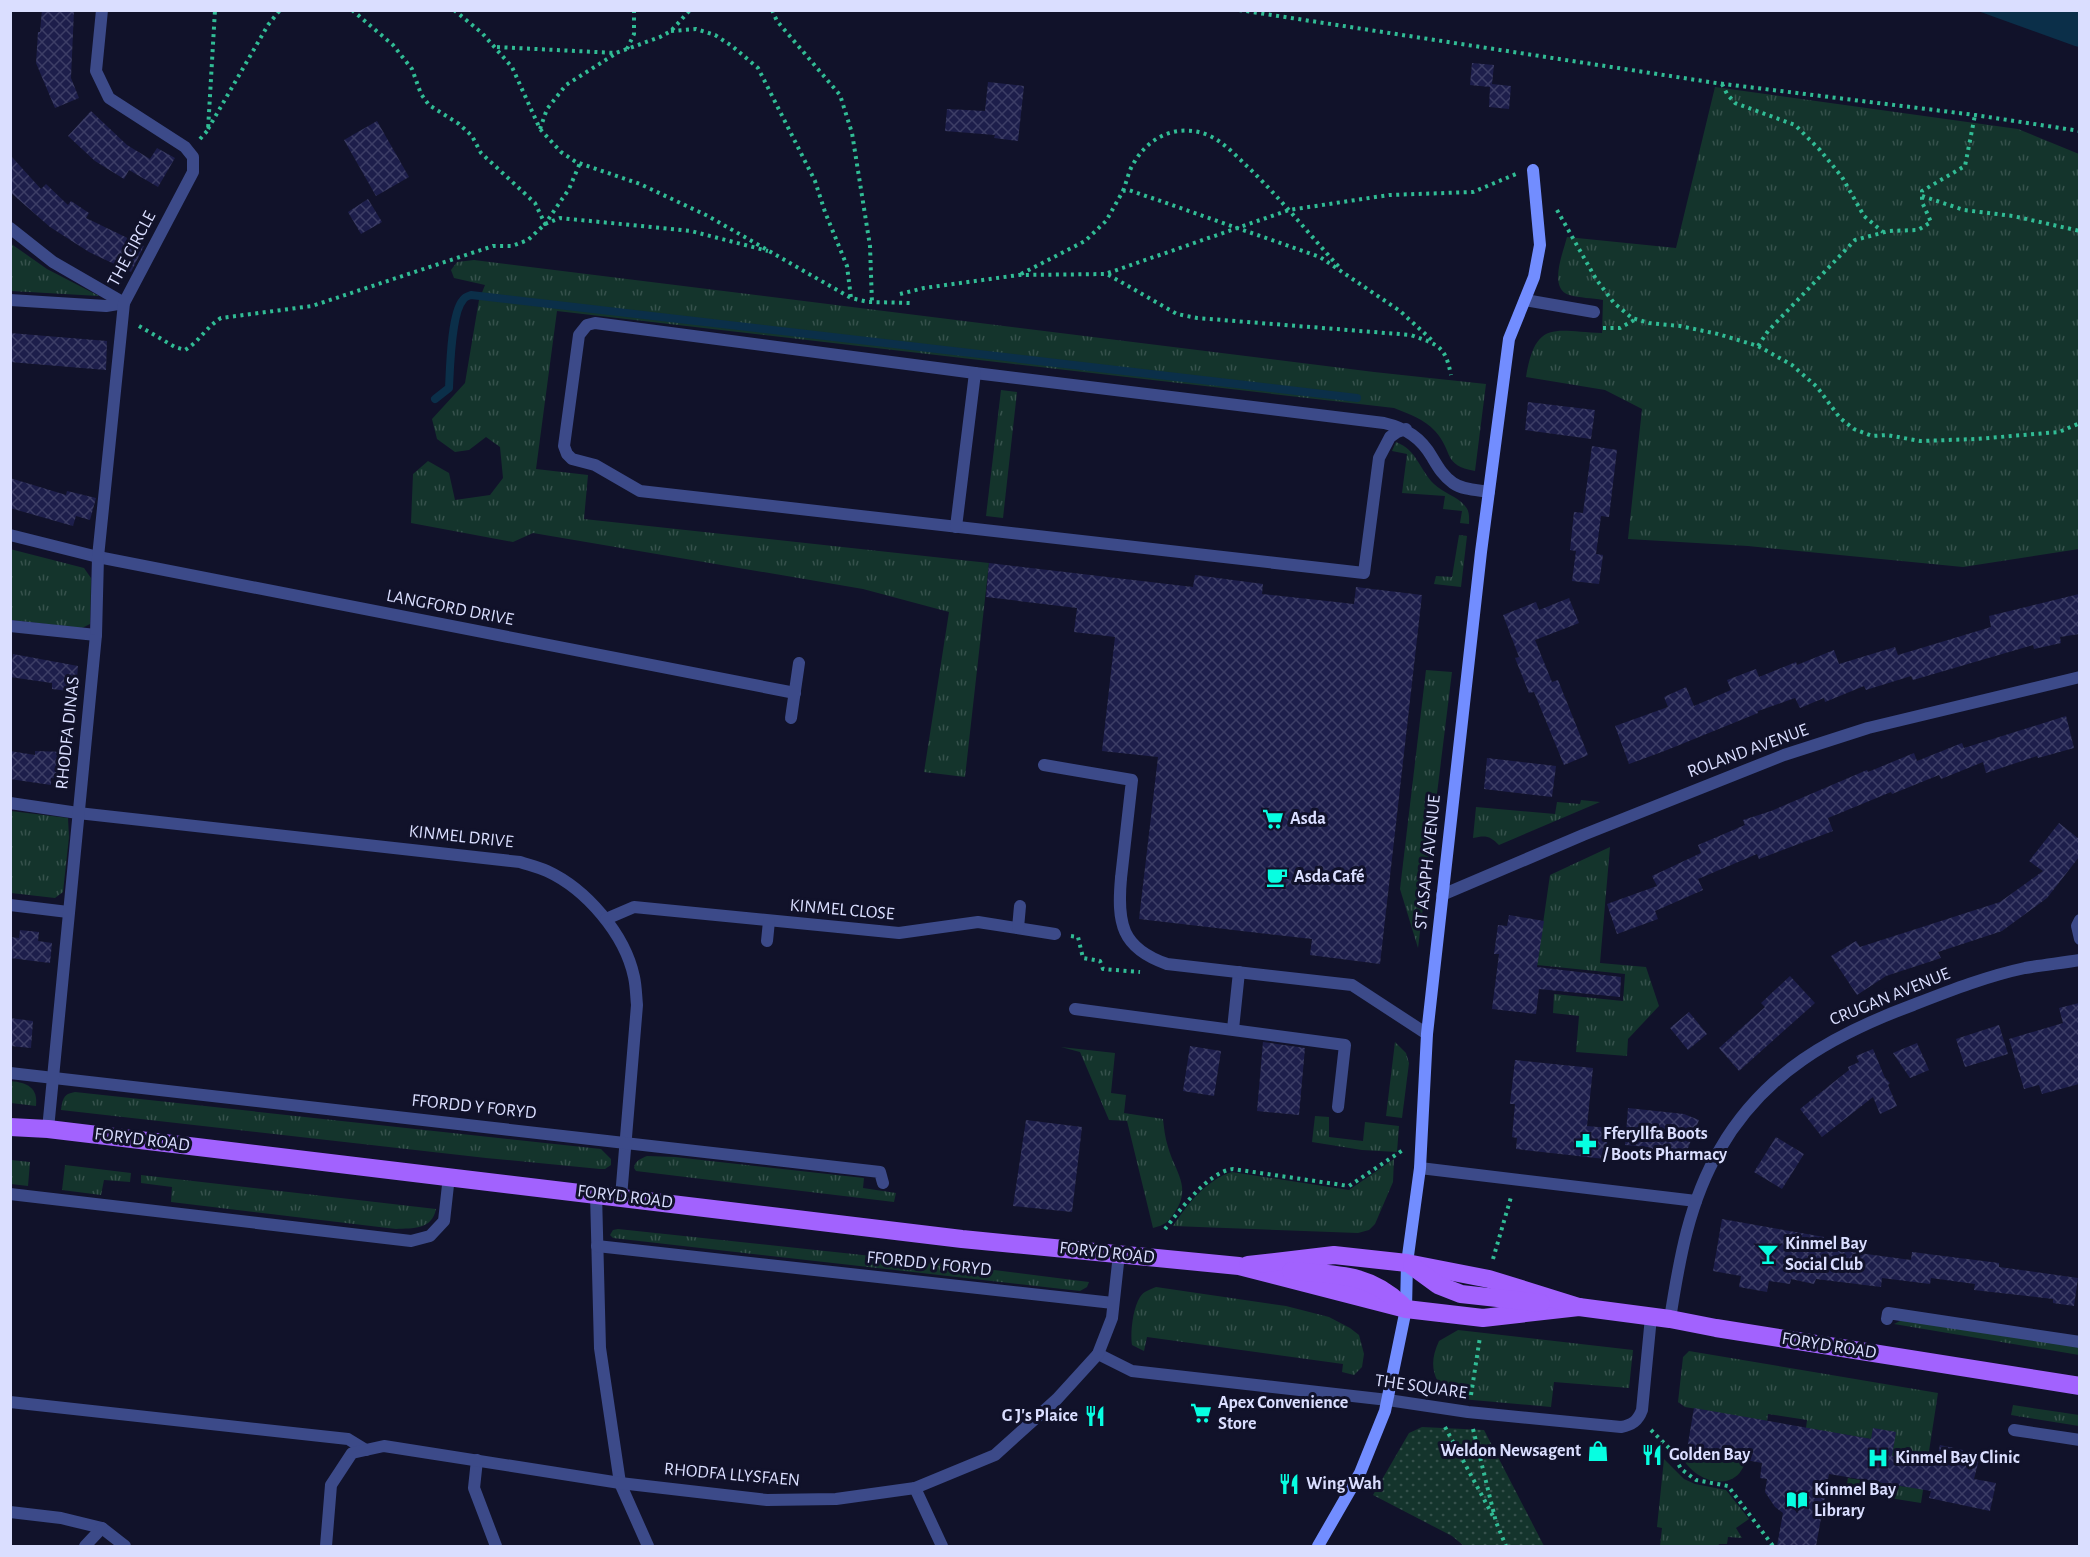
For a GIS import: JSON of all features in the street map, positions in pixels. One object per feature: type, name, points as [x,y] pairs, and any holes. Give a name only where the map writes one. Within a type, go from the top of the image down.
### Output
[{"type":"main road","name":"FORYD ROAD","points":[[10,1127],[48,1129],[450,1176],[962,1239],[1239,1266],[1334,1255],[1407,1263]]},
{"type":"main road","points":[[1407,1263],[1438,1285],[1461,1294],[1486,1299],[1579,1307]]},
{"type":"main road","points":[[1239,1266],[1366,1280],[1381,1288],[1406,1309]]},
{"type":"main road","name":"FORYD ROAD","points":[[1406,1309],[1483,1318],[1579,1307],[1671,1319],[2079,1386]]},
{"type":"street","points":[[102,10],[96,71],[108,98],[185,147],[188,152]]},
{"type":"street","name":"THE CIRCLE","points":[[98,557],[124,303],[194,171],[193,157],[188,152]]},
{"type":"street","name":"ST ASAPH AVENUE","points":[[1318,1546],[1360,1473],[1388,1400],[1406,1309],[1407,1263],[1419,1168],[1427,1034],[1489,492],[1509,339],[1534,276],[1540,245],[1533,170]]},
{"type":"street","points":[[10,228],[53,262],[124,303]]},
{"type":"street","points":[[10,300],[106,306],[124,303]]},
{"type":"street","points":[[1525,300],[1594,312]]},
{"type":"street","points":[[1406,429],[1390,437],[1378,458],[1365,573],[640,491],[596,465],[572,459],[564,446],[579,335],[587,325],[595,323],[975,373],[1384,423],[1406,429],[1419,439],[1445,476],[1454,484],[1489,492]]},
{"type":"street","points":[[956,527],[975,373]]},
{"type":"street","name":"LANGFORD DRIVE","points":[[10,535],[98,557],[795,693]]},
{"type":"street","name":"RHODFA DINAS","points":[[48,1129],[96,635],[98,557]]},
{"type":"street","points":[[10,626],[96,635]]},
{"type":"street","points":[[791,718],[800,663]]},
{"type":"street","name":"ROLAND AVENUE","points":[[1442,895],[1583,835],[1784,755],[1868,728],[2079,677]]},
{"type":"street","points":[[1044,765],[1132,780],[1119,903],[1123,924],[1131,943],[1149,958],[1167,964],[1352,985],[1427,1034]]},
{"type":"street","name":"KINMEL DRIVE","points":[[10,803],[78,813],[520,862],[547,871],[573,887],[606,919],[622,944],[634,975],[637,1005],[621,1197]]},
{"type":"street","points":[[10,905],[68,912]]},
{"type":"street","points":[[1018,928],[1020,906]]},
{"type":"street","name":"KINMEL CLOSE","points":[[606,919],[634,907],[899,933],[978,922],[1055,934]]},
{"type":"street","points":[[2079,920],[2077,926],[2079,939]]},
{"type":"street","name":"KINMEL CLOSE","points":[[767,941],[769,921]]},
{"type":"street","name":"CRUGAN AVENUE","points":[[1671,1319],[1679,1260],[1696,1201],[1720,1148],[1755,1101],[1792,1066],[1831,1040],[1870,1021],[1959,987],[2024,969],[2079,960]]},
{"type":"street","points":[[1233,1029],[1239,972]]},
{"type":"street","points":[[1075,1009],[1345,1045],[1338,1107]]},
{"type":"street","name":"FFORDD Y FORYD","points":[[10,1073],[880,1172],[883,1183]]},
{"type":"street","points":[[1419,1168],[1696,1201]]},
{"type":"street","points":[[10,1194],[411,1241],[430,1236],[444,1221],[450,1176]]},
{"type":"street","points":[[596,1194],[600,1348],[620,1483],[648,1546]]},
{"type":"street","name":"FFORDD Y FORYD","points":[[597,1246],[1113,1303]]},
{"type":"street","name":"RHODFA LLYSFAEN","points":[[366,1450],[384,1446],[620,1483],[767,1500],[836,1499],[915,1488],[995,1455],[1057,1400],[1098,1354],[1112,1318],[1119,1254]]},
{"type":"street","points":[[1887,1319],[1888,1312],[2079,1342]]},
{"type":"street","points":[[1639,1418],[1642,1410],[1652,1317]]},
{"type":"street","name":"THE SQUARE","points":[[1098,1354],[1132,1371],[1388,1400],[1468,1412],[1621,1427],[1630,1425],[1639,1418]]},
{"type":"street","points":[[10,1402],[348,1439],[366,1450]]},
{"type":"street","points":[[2014,1430],[2079,1440]]},
{"type":"street","points":[[326,1546],[331,1485],[352,1453],[366,1450]]},
{"type":"street","points":[[477,1460],[474,1488],[496,1546]]},
{"type":"street","points":[[915,1488],[942,1546]]},
{"type":"street","points":[[10,1512],[61,1518],[102,1528],[125,1546]]},
{"type":"street","points":[[85,1546],[102,1528]]},
{"type":"path","points":[[208,130],[215,10]]},
{"type":"path","points":[[188,152],[208,130],[268,25],[280,10]]},
{"type":"path","points":[[352,10],[393,45],[412,69],[421,94],[429,105],[459,124],[472,136],[481,153],[535,203],[545,224]]},
{"type":"path","points":[[454,10],[482,33],[512,67],[540,129],[561,152],[580,163],[650,188],[708,216],[851,298],[872,303],[910,303]]},
{"type":"path","points":[[626,50],[634,34],[634,10]]},
{"type":"path","points":[[540,129],[547,109],[566,85],[616,53],[671,31],[690,10]]},
{"type":"path","points":[[772,10],[777,21],[840,95],[852,133],[870,246],[872,303]]},
{"type":"path","points":[[1239,10],[1722,83],[1975,115],[2079,131]]},
{"type":"path","points":[[671,31],[696,29],[715,35],[758,68],[815,181],[847,266],[851,298]]},
{"type":"path","points":[[496,47],[616,53]]},
{"type":"path","points":[[1722,83],[1727,94],[1735,103],[1796,125],[1842,177],[1864,216],[1884,232]]},
{"type":"path","points":[[1758,346],[1768,331],[1855,240],[1884,232],[1918,230],[1931,222],[1922,202],[1922,191],[1965,166],[1975,115]]},
{"type":"path","points":[[1019,275],[1085,241],[1106,221],[1123,191],[1134,161],[1153,139],[1173,131],[1193,130],[1211,137],[1229,149],[1268,187],[1342,272]]},
{"type":"path","points":[[122,316],[175,347],[185,350],[192,346],[210,325],[221,318],[312,306],[494,246],[512,246],[528,240],[545,224],[569,189],[580,163]]},
{"type":"path","points":[[900,294],[924,288],[1019,275],[1107,274],[1288,210],[1389,195],[1473,192],[1518,174]]},
{"type":"path","points":[[1123,191],[1129,190],[1320,257],[1400,311],[1448,356],[1451,375]]},
{"type":"path","points":[[1922,196],[1964,210],[2013,216],[2079,231]]},
{"type":"path","points":[[1557,210],[1596,279],[1614,303],[1636,319],[1649,323],[1680,326],[1718,334],[1758,346],[1792,365],[1817,387],[1840,418],[1854,429],[1872,436],[1887,435],[1920,441],[2059,432],[2079,423]]},
{"type":"path","points":[[545,224],[560,218],[572,218],[691,231],[768,251]]},
{"type":"path","points":[[1107,274],[1177,314],[1197,318],[1411,335],[1437,345]]},
{"type":"path","points":[[1594,312],[1603,314],[1602,328],[1620,328],[1636,319]]},
{"type":"path","points":[[1055,934],[1078,937],[1083,958],[1100,961],[1103,969],[1139,973],[1149,958]]},
{"type":"path","points":[[1165,1229],[1184,1205],[1226,1170],[1233,1169],[1349,1186],[1421,1138]]},
{"type":"path","points":[[1434,1407],[1496,1522],[1506,1546]]},
{"type":"path","points":[[1468,1412],[1496,1522]]},
{"type":"path","points":[[1639,1418],[1671,1450],[1681,1468],[1696,1480],[1728,1486],[1773,1546]]},
{"type":"green space","points":[[1715,87],[2018,129],[2079,154],[2079,549],[1963,567],[1748,546],[1628,539],[1642,409],[1605,390],[1526,377],[1535,345],[1550,332],[1602,333],[1603,300],[1569,295],[1559,285],[1560,261],[1567,237],[1676,248]]},
{"type":"green space","points":[[10,243],[47,269],[99,296],[11,291]]},
{"type":"green space","points":[[474,260],[1486,384],[1475,471],[1453,461],[1441,439],[1426,423],[1394,408],[557,311],[536,469],[588,475],[584,519],[989,563],[965,777],[924,772],[949,612],[863,589],[533,533],[513,542],[411,523],[413,474],[428,461],[449,473],[455,500],[490,495],[503,478],[500,447],[486,437],[469,450],[455,452],[437,439],[432,419],[465,383],[479,300],[485,285],[454,278],[451,270],[457,262]]},
{"type":"green space","points":[[1001,390],[1017,392],[1003,518],[986,516]]},
{"type":"green space","points":[[1396,442],[1409,450],[1434,484],[1467,508],[1469,524],[1460,523],[1462,511],[1443,509],[1445,496],[1402,493],[1407,454],[1392,451]]},
{"type":"green space","points":[[1459,535],[1467,536],[1461,587],[1434,584],[1436,576],[1452,577]]},
{"type":"green space","points":[[10,549],[84,568],[91,578],[90,624],[82,628],[11,620]]},
{"type":"green space","points":[[1426,670],[1452,672],[1418,948],[1400,889]]},
{"type":"green space","points":[[1581,800],[1600,802],[1499,845],[1488,837],[1473,838],[1476,807],[1555,814],[1557,802],[1580,804]]},
{"type":"green space","points":[[11,811],[68,818],[69,837],[63,892],[55,898],[11,893]]},
{"type":"green space","points":[[1610,847],[1600,963],[1646,967],[1659,1006],[1628,1039],[1627,1056],[1576,1052],[1579,1016],[1553,1013],[1554,994],[1623,1001],[1625,974],[1537,965],[1550,875]]},
{"type":"green space","points":[[1395,1042],[1406,1053],[1409,1063],[1402,1118],[1386,1116]]},
{"type":"green space","points":[[1061,1047],[1115,1053],[1111,1093],[1126,1095],[1124,1113],[1163,1119],[1167,1144],[1180,1180],[1182,1195],[1173,1215],[1163,1224],[1153,1228],[1127,1121],[1109,1120],[1080,1052]]},
{"type":"green space","points":[[11,1081],[22,1083],[33,1090],[36,1106],[11,1103]]},
{"type":"green space","points":[[75,1092],[601,1149],[611,1159],[611,1165],[600,1169],[486,1158],[61,1110],[64,1098]]},
{"type":"green space","points":[[1315,1116],[1329,1117],[1329,1137],[1363,1141],[1365,1122],[1399,1126],[1397,1152],[1362,1150],[1312,1142]]},
{"type":"green space","points":[[647,1156],[675,1157],[864,1178],[863,1188],[896,1193],[894,1202],[636,1171],[635,1164]]},
{"type":"green space","points":[[1394,1159],[1393,1182],[1375,1224],[1369,1230],[1358,1233],[1173,1226],[1206,1187],[1214,1180],[1232,1172],[1349,1190]]},
{"type":"green space","points":[[11,1160],[30,1162],[28,1186],[11,1184]]},
{"type":"green space","points":[[65,1165],[131,1173],[130,1182],[104,1180],[101,1195],[62,1190]]},
{"type":"green space","points":[[141,1175],[436,1209],[434,1216],[426,1224],[415,1228],[396,1229],[171,1202],[172,1187],[141,1183]]},
{"type":"green space","points":[[613,1230],[947,1264],[1089,1282],[1087,1287],[1080,1291],[613,1238],[610,1235]]},
{"type":"green space","points":[[1156,1287],[1286,1306],[1329,1317],[1359,1335],[1364,1354],[1362,1367],[1354,1375],[1342,1372],[1343,1364],[1147,1337],[1144,1351],[1132,1345],[1134,1314],[1142,1295]]},
{"type":"green space","points":[[1902,1320],[2079,1347],[2079,1355],[1894,1324]]},
{"type":"green space","points":[[1458,1330],[1633,1350],[1629,1388],[1554,1382],[1551,1407],[1450,1398],[1436,1378],[1433,1365],[1439,1341]]},
{"type":"green space","points":[[1689,1351],[1938,1393],[1921,1503],[1846,1491],[1848,1478],[1907,1487],[1892,1456],[1871,1439],[1806,1428],[1807,1420],[1768,1414],[1767,1421],[1685,1407],[1678,1402],[1683,1357]]},
{"type":"green space","points":[[2013,1405],[2079,1415],[2079,1426],[2011,1415]]},
{"type":"green space","points":[[1422,1427],[1484,1430],[1544,1546],[1464,1546],[1452,1536],[1373,1495],[1409,1433]]},
{"type":"green space","points":[[1679,1448],[1746,1459],[1741,1471],[1733,1479],[1722,1482],[1700,1476],[1691,1469],[1683,1459]]},
{"type":"green space","points":[[1664,1459],[1684,1479],[1695,1484],[1726,1490],[1749,1519],[1736,1528],[1742,1538],[1728,1537],[1727,1544],[1718,1546],[1660,1546],[1662,1528],[1657,1527]]},
{"type":"water","points":[[1978,11],[2079,11],[2079,47],[2075,46]]},
{"type":"building","points":[[42,10],[74,10],[71,78],[79,98],[55,108],[36,63]]},
{"type":"building","points":[[1472,63],[1494,65],[1492,84],[1511,86],[1509,109],[1489,107],[1490,87],[1470,85]]},
{"type":"building","points":[[988,82],[1024,86],[1018,141],[994,138],[995,135],[945,131],[947,109],[985,111]]},
{"type":"building","points":[[91,111],[127,145],[150,159],[157,148],[175,158],[158,187],[129,170],[124,179],[95,161],[68,136]]},
{"type":"building","points":[[377,121],[409,177],[376,196],[344,140]]},
{"type":"building","points":[[10,155],[41,189],[46,184],[68,205],[71,201],[89,213],[86,218],[144,246],[131,272],[89,252],[50,227],[10,192]]},
{"type":"building","points":[[368,199],[382,222],[361,234],[348,212]]},
{"type":"building","points":[[10,333],[107,341],[106,370],[10,362]]},
{"type":"building","points":[[1528,402],[1595,410],[1591,439],[1525,430]]},
{"type":"building","points":[[1592,446],[1617,450],[1609,517],[1601,516],[1596,554],[1603,555],[1599,584],[1572,581],[1576,551],[1570,550],[1574,512],[1583,513]]},
{"type":"building","points":[[10,478],[66,495],[67,491],[96,498],[90,520],[76,516],[73,526],[10,508]]},
{"type":"building","name":"Asda","points":[[989,563],[1193,587],[1195,575],[1263,584],[1262,594],[1354,604],[1356,587],[1422,595],[1380,964],[1310,955],[1312,939],[1139,919],[1158,757],[1102,751],[1115,637],[1074,632],[1077,608],[986,597]]},
{"type":"building","points":[[2079,594],[2079,634],[2060,637],[2061,643],[2034,649],[2033,645],[1913,680],[1911,676],[1866,690],[1864,686],[1825,702],[1824,698],[1800,708],[1795,698],[1629,764],[1615,726],[1668,707],[1664,697],[1686,687],[1694,706],[1731,690],[1727,680],[1756,669],[1759,677],[1834,650],[1839,664],[1895,647],[1898,655],[1991,627],[1989,616]]},
{"type":"building","points":[[1569,598],[1579,623],[1535,640],[1552,682],[1558,680],[1588,755],[1564,765],[1534,692],[1529,693],[1515,658],[1519,657],[1503,615],[1536,602],[1539,610]]},
{"type":"building","points":[[13,654],[78,666],[76,692],[52,689],[52,683],[10,677]]},
{"type":"building","points":[[2066,716],[2074,748],[2038,758],[2037,756],[1986,773],[1983,762],[1941,779],[1939,775],[1892,794],[1891,792],[1828,818],[1833,831],[1759,859],[1757,854],[1698,879],[1703,890],[1655,911],[1658,919],[1617,934],[1607,904],[1657,886],[1652,876],[1701,853],[1698,845],[1745,825],[1743,820],[1771,811],[1867,770],[1868,772],[1914,753],[1917,761],[1962,743],[1964,748]]},
{"type":"building","points":[[10,751],[35,755],[35,751],[65,752],[64,779],[51,778],[51,785],[10,779]]},
{"type":"building","points":[[1487,758],[1556,766],[1552,797],[1484,789]]},
{"type":"building","points":[[2059,823],[2079,839],[2079,857],[2047,898],[2002,931],[1938,952],[1941,958],[1886,976],[1857,995],[1831,956],[1856,941],[1860,947],[2000,902],[2043,871],[2029,861]]},
{"type":"building","points":[[1509,915],[1544,921],[1537,967],[1621,977],[1620,997],[1539,989],[1536,1014],[1492,1009],[1499,954],[1494,954],[1498,925],[1507,926]]},
{"type":"building","points":[[20,930],[39,932],[38,941],[52,943],[50,963],[10,958],[10,937],[19,938]]},
{"type":"building","points":[[1790,976],[1815,1003],[1739,1071],[1719,1048],[1765,1007],[1761,1003]]},
{"type":"building","points":[[2079,1003],[2079,1084],[2042,1094],[2039,1085],[2024,1089],[2009,1039],[2063,1023],[2059,1008]]},
{"type":"building","points":[[1689,1012],[1707,1034],[1688,1050],[1670,1028]]},
{"type":"building","points":[[10,1018],[33,1021],[31,1048],[10,1046]]},
{"type":"building","points":[[1999,1025],[2008,1054],[1965,1067],[1956,1039]]},
{"type":"building","points":[[1263,1042],[1305,1048],[1299,1115],[1257,1111]]},
{"type":"building","points":[[1917,1043],[1929,1070],[1910,1078],[1893,1053]]},
{"type":"building","points":[[1190,1046],[1221,1051],[1214,1096],[1183,1091]]},
{"type":"building","points":[[1873,1049],[1885,1078],[1890,1083],[1888,1085],[1897,1106],[1880,1114],[1873,1097],[1822,1137],[1800,1109],[1849,1070],[1848,1067],[1859,1062],[1856,1056]]},
{"type":"building","points":[[1515,1060],[1593,1068],[1587,1126],[1609,1128],[1605,1159],[1516,1149],[1517,1138],[1512,1137],[1515,1104],[1510,1104]]},
{"type":"building","points":[[1628,1108],[1684,1114],[1699,1120],[1683,1161],[1648,1147],[1625,1145]]},
{"type":"building","points":[[1026,1120],[1082,1127],[1072,1212],[1013,1206]]},
{"type":"building","points":[[1776,1137],[1804,1154],[1782,1189],[1754,1172]]},
{"type":"building","points":[[1722,1219],[1824,1237],[1822,1248],[1911,1260],[1912,1252],[1999,1263],[1999,1267],[2078,1278],[2074,1306],[2053,1303],[2053,1299],[1974,1290],[1975,1284],[1931,1278],[1930,1284],[1882,1278],[1881,1287],[1816,1279],[1814,1284],[1791,1279],[1790,1284],[1769,1281],[1767,1292],[1739,1287],[1741,1276],[1713,1271]]},
{"type":"building","points":[[1694,1408],[1871,1439],[1873,1428],[1896,1432],[1892,1456],[1936,1463],[1940,1445],[1963,1450],[1962,1455],[1979,1459],[1974,1479],[1996,1483],[1990,1511],[1929,1498],[1931,1491],[1829,1474],[1816,1546],[1777,1546],[1783,1513],[1775,1507],[1765,1492],[1767,1479],[1760,1478],[1762,1463],[1687,1449]]},
{"type":"waterway","points":[[435,399],[449,388],[456,317],[464,299],[471,295],[1357,398]]},
{"type":"place","name":"Asda","points":[[1273,819]]},
{"type":"place","name":"Asda Café","points":[[1277,877]]},
{"type":"place","name":"Fferyllfa Boots / Boots Pharmacy","points":[[1586,1144]]},
{"type":"place","name":"Kinmel Bay Social Club","points":[[1768,1254]]},
{"type":"place","name":"Apex Convenience Store","points":[[1201,1413]]},
{"type":"place","name":"G J's Plaice","points":[[1095,1416]]},
{"type":"place","name":"Weldon Newsagent","points":[[1598,1451]]},
{"type":"place","name":"Golden Bay","points":[[1652,1455]]},
{"type":"place","name":"Kinmel Bay Clinic","points":[[1878,1458]]},
{"type":"place","name":"Wing Wah","points":[[1289,1484]]},
{"type":"place","name":"Kinmel Bay Library","points":[[1797,1500]]}]
